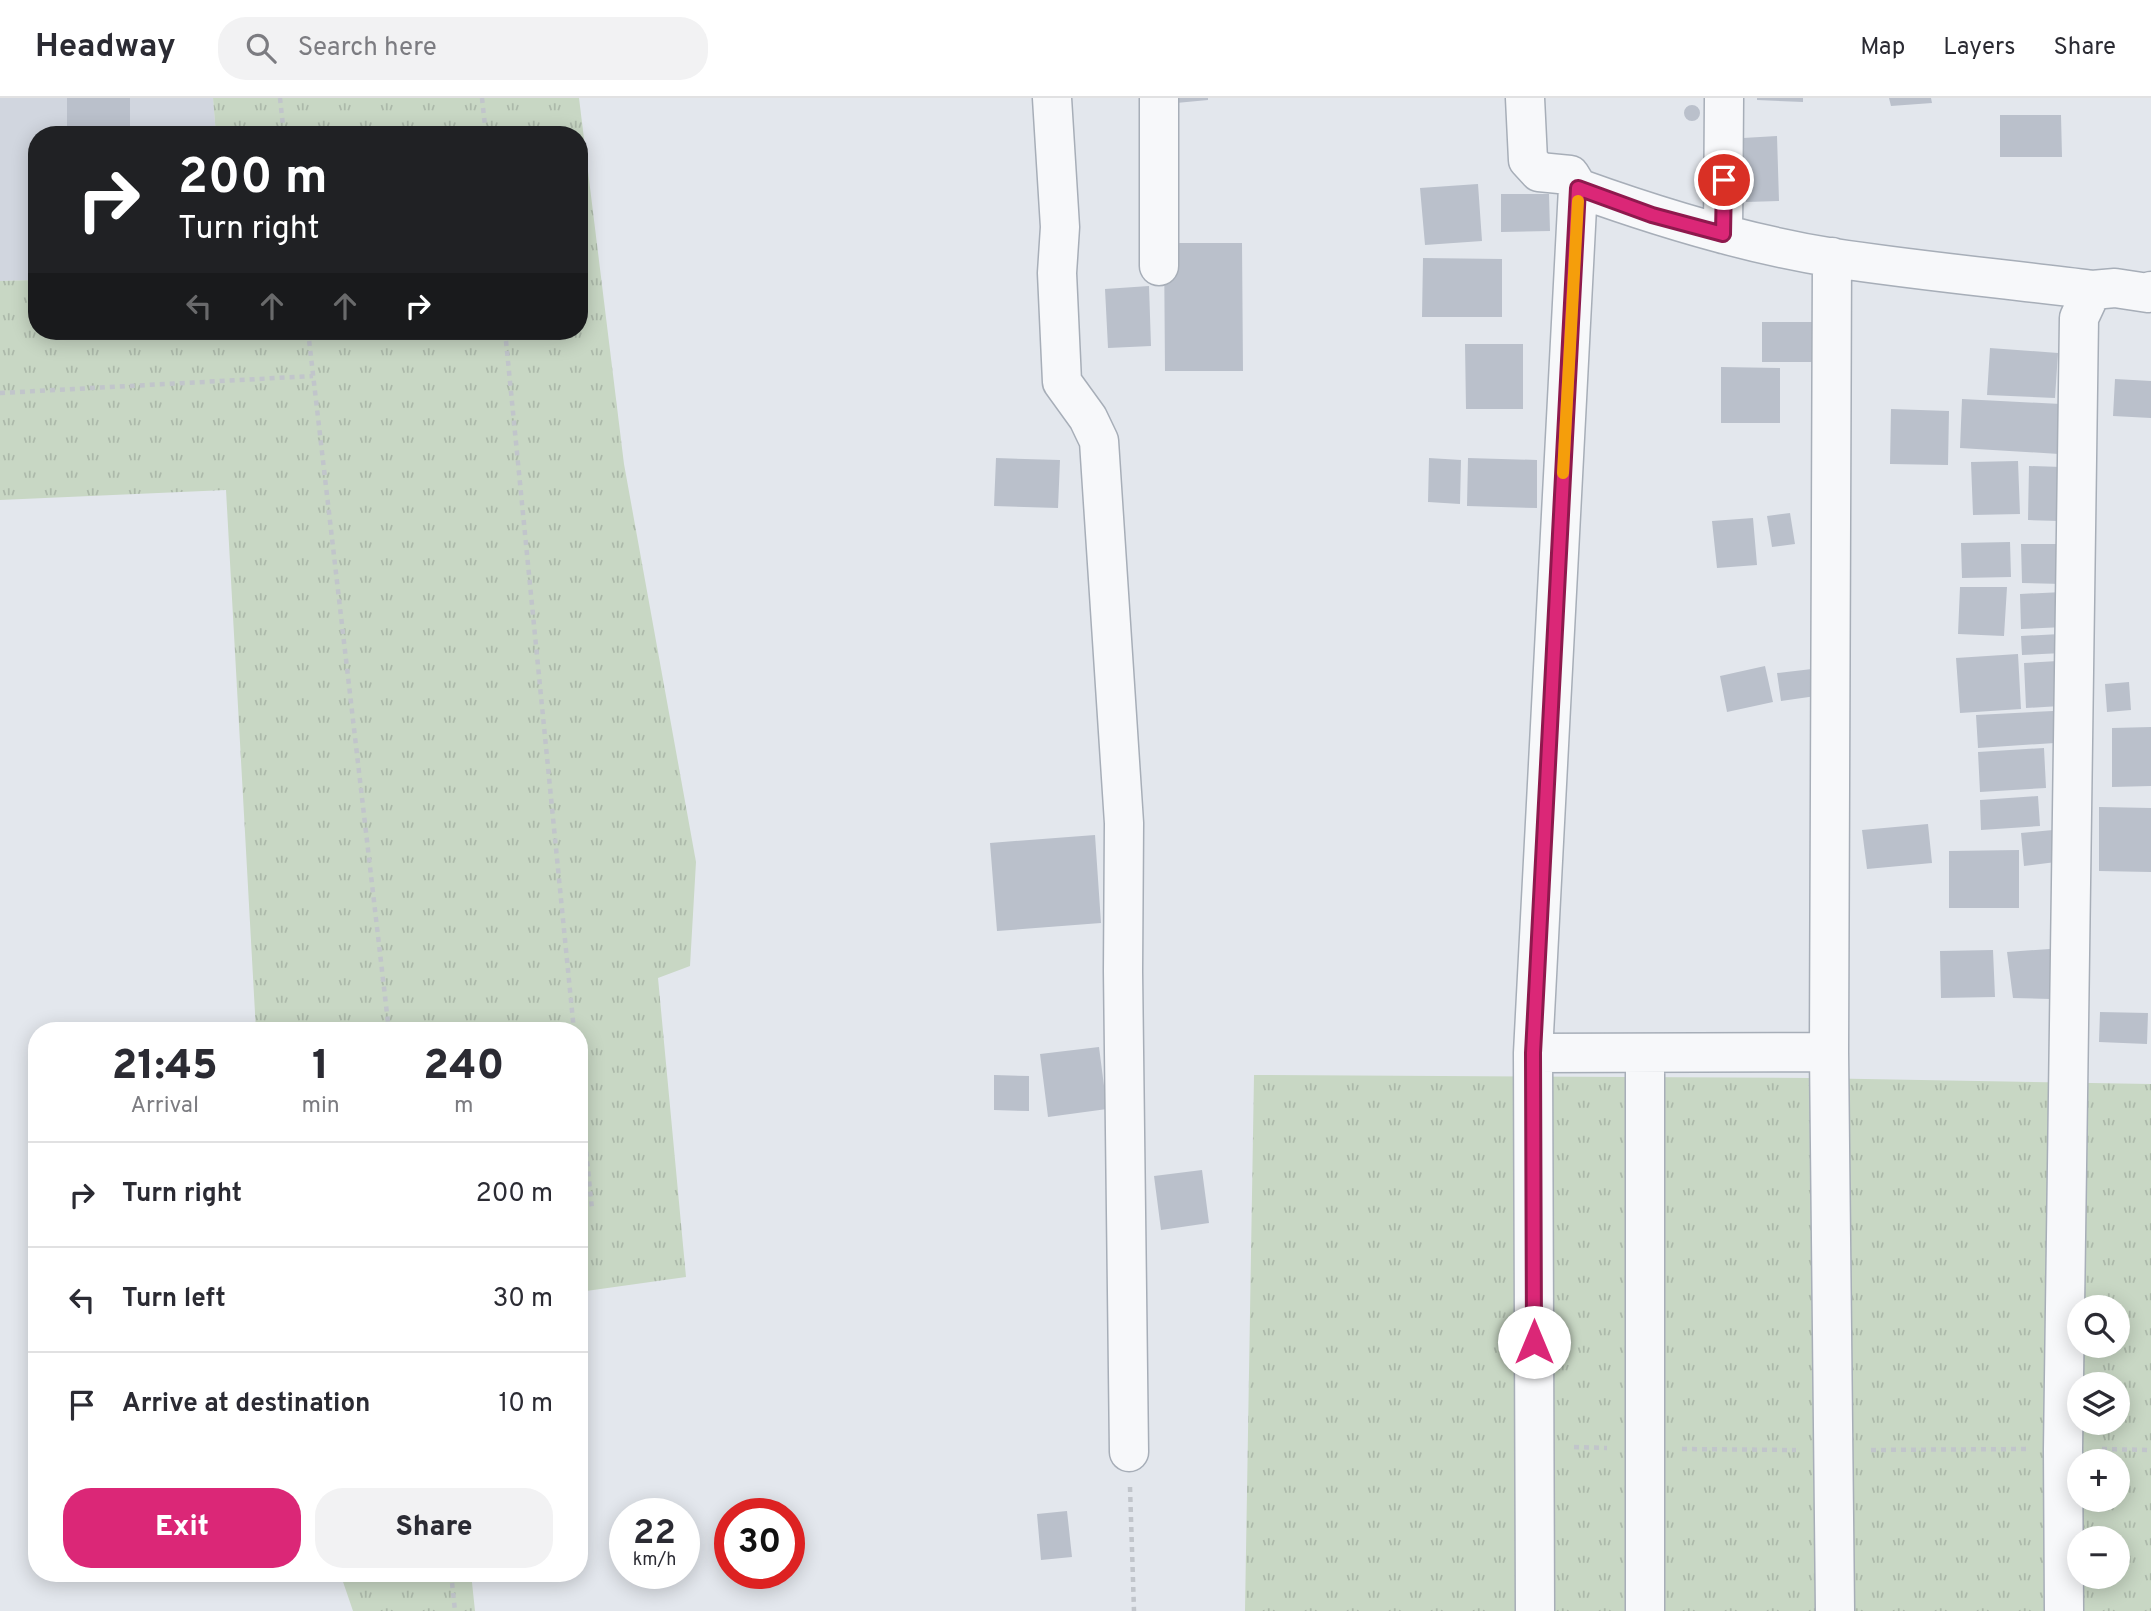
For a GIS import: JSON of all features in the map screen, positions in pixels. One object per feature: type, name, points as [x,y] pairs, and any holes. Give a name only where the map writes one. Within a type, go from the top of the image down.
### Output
[{"type":"street","points":[[1052,98],[1060,228],[1057,273],[1062,382],[1088,418],[1099,441],[1124,823],[1123,971],[1129,1452]]},
{"type":"street","points":[[1159,98],[1159,266]]},
{"type":"street","points":[[1525,98],[1528,160],[1539,172],[1570,175],[1578,188],[1533,1053],[1535,1611]]},
{"type":"street","points":[[1723,234],[1724,98]]},
{"type":"street","points":[[1578,188],[1652,215],[1723,234],[1832,257],[2092,290],[2115,288],[2148,293],[2151,291]]},
{"type":"street","points":[[1832,257],[1829,1052],[1835,1611]]},
{"type":"street","points":[[2064,1611],[2063,1449],[2077,394],[2079,318],[2092,290]]},
{"type":"street","points":[[1533,1053],[1829,1052]]},
{"type":"street","points":[[1645,1053],[1645,1611]]},
{"type":"path","points":[[280,98],[283,126]]},
{"type":"path","points":[[482,98],[485,126]]},
{"type":"path","points":[[309,340],[388,1022]]},
{"type":"path","points":[[506,340],[573,1022]]},
{"type":"path","points":[[0,393],[313,376]]},
{"type":"path","points":[[588,1170],[592,1209]]},
{"type":"path","points":[[1129,1452],[1134,1611]]},
{"type":"path","points":[[452,1582],[455,1611]]},
{"type":"shaded area","points":[[0,98],[213,98],[215,126],[28,126],[28,280],[0,281]]},
{"type":"green space","points":[[213,98],[579,98],[582,126],[215,126]]},
{"type":"green space","points":[[588,171],[624,464],[696,862],[690,966],[658,978],[686,1277],[588,1291],[588,1022],[256,1022],[226,490],[0,500],[0,281],[28,280],[28,340],[588,340]]},
{"type":"green space","points":[[1254,1075],[1809,1078],[2151,1084],[2151,1611],[1245,1611]]},
{"type":"green space","points":[[343,1582],[472,1582],[475,1611],[353,1611]]},
{"type":"building","points":[[67,98],[130,98],[130,126],[67,126]]},
{"type":"building","points":[[1175,98],[1208,98],[1208,100],[1176,103]]},
{"type":"building","points":[[1803,98],[1803,102],[1757,100]]},
{"type":"building","points":[[1889,98],[1931,98],[1932,103],[1891,106]]},
{"type":"building","points":[[1692,105],[1700,113],[1692,121],[1684,113]]},
{"type":"building","points":[[2000,115],[2061,115],[2062,157],[2000,157]]},
{"type":"building","points":[[1777,136],[1779,201],[1746,202],[1743,138]]},
{"type":"building","points":[[1478,184],[1482,241],[1425,245],[1420,188]]},
{"type":"building","points":[[1501,194],[1549,194],[1550,231],[1501,232]]},
{"type":"building","points":[[1164,243],[1242,243],[1243,371],[1165,371]]},
{"type":"building","points":[[1423,258],[1502,259],[1502,317],[1422,317]]},
{"type":"building","points":[[1149,286],[1151,346],[1108,348],[1105,289]]},
{"type":"building","points":[[1762,322],[1816,322],[1816,362],[1762,362]]},
{"type":"building","points":[[1465,344],[1523,344],[1523,409],[1466,409]]},
{"type":"building","points":[[1990,348],[2058,353],[2055,398],[1987,395]]},
{"type":"building","points":[[1721,367],[1780,368],[1780,423],[1721,423]]},
{"type":"building","points":[[2115,379],[2151,381],[2151,418],[2113,416]]},
{"type":"building","points":[[1962,399],[2061,404],[2059,454],[1960,448]]},
{"type":"building","points":[[1891,409],[1949,411],[1948,465],[1890,464]]},
{"type":"building","points":[[996,458],[1060,460],[1058,508],[994,506]]},
{"type":"building","points":[[1429,458],[1461,460],[1460,504],[1428,502]]},
{"type":"building","points":[[1468,458],[1537,460],[1537,508],[1467,506]]},
{"type":"building","points":[[2018,461],[2020,514],[1973,515],[1971,462]]},
{"type":"building","points":[[2029,466],[2062,467],[2060,521],[2028,520]]},
{"type":"building","points":[[1790,513],[1795,544],[1772,547],[1767,516]]},
{"type":"building","points":[[1753,518],[1757,565],[1717,568],[1712,521]]},
{"type":"building","points":[[2010,542],[2011,577],[1962,578],[1961,543]]},
{"type":"building","points":[[2021,544],[2063,544],[2063,584],[2022,583]]},
{"type":"building","points":[[1960,587],[2007,587],[2004,636],[1958,634]]},
{"type":"building","points":[[2063,592],[2064,627],[2021,629],[2020,594]]},
{"type":"building","points":[[2060,634],[2062,653],[2022,655],[2021,636]]},
{"type":"building","points":[[2018,654],[2021,709],[1960,713],[1956,658]]},
{"type":"building","points":[[2058,661],[2060,706],[2026,708],[2024,663]]},
{"type":"building","points":[[1765,666],[1773,702],[1727,712],[1720,676]]},
{"type":"building","points":[[1812,669],[1816,696],[1781,701],[1777,673]]},
{"type":"building","points":[[2129,682],[2131,710],[2107,712],[2105,684]]},
{"type":"building","points":[[2053,711],[2055,743],[1978,748],[1976,715]]},
{"type":"building","points":[[2151,727],[2151,786],[2112,787],[2112,728]]},
{"type":"building","points":[[2044,748],[2046,788],[1980,792],[1978,752]]},
{"type":"building","points":[[2038,796],[2040,826],[1981,830],[1980,800]]},
{"type":"building","points":[[2099,807],[2151,808],[2151,872],[2099,871]]},
{"type":"building","points":[[1928,824],[1932,863],[1867,869],[1862,830]]},
{"type":"building","points":[[2053,830],[2056,862],[2024,866],[2021,833]]},
{"type":"building","points":[[1095,835],[1101,923],[997,931],[990,843]]},
{"type":"building","points":[[2019,850],[2019,908],[1949,908],[1949,851]]},
{"type":"building","points":[[2050,949],[2051,999],[2013,998],[2007,952]]},
{"type":"building","points":[[1993,950],[1995,997],[1941,998],[1940,951]]},
{"type":"building","points":[[2100,1012],[2148,1013],[2147,1044],[2099,1042]]},
{"type":"building","points":[[1099,1047],[1107,1109],[1048,1117],[1040,1054]]},
{"type":"building","points":[[994,1075],[1029,1076],[1029,1111],[994,1110]]},
{"type":"building","points":[[1202,1170],[1209,1223],[1161,1230],[1154,1176]]},
{"type":"building","points":[[1067,1511],[1072,1557],[1041,1560],[1037,1514]]},
{"type":"slow traffic","points":[[1563,473],[1578,201]]},
{"type":"route","points":[[1534,1342],[1533,1053],[1578,188],[1652,215],[1723,234],[1724,180]]}]
